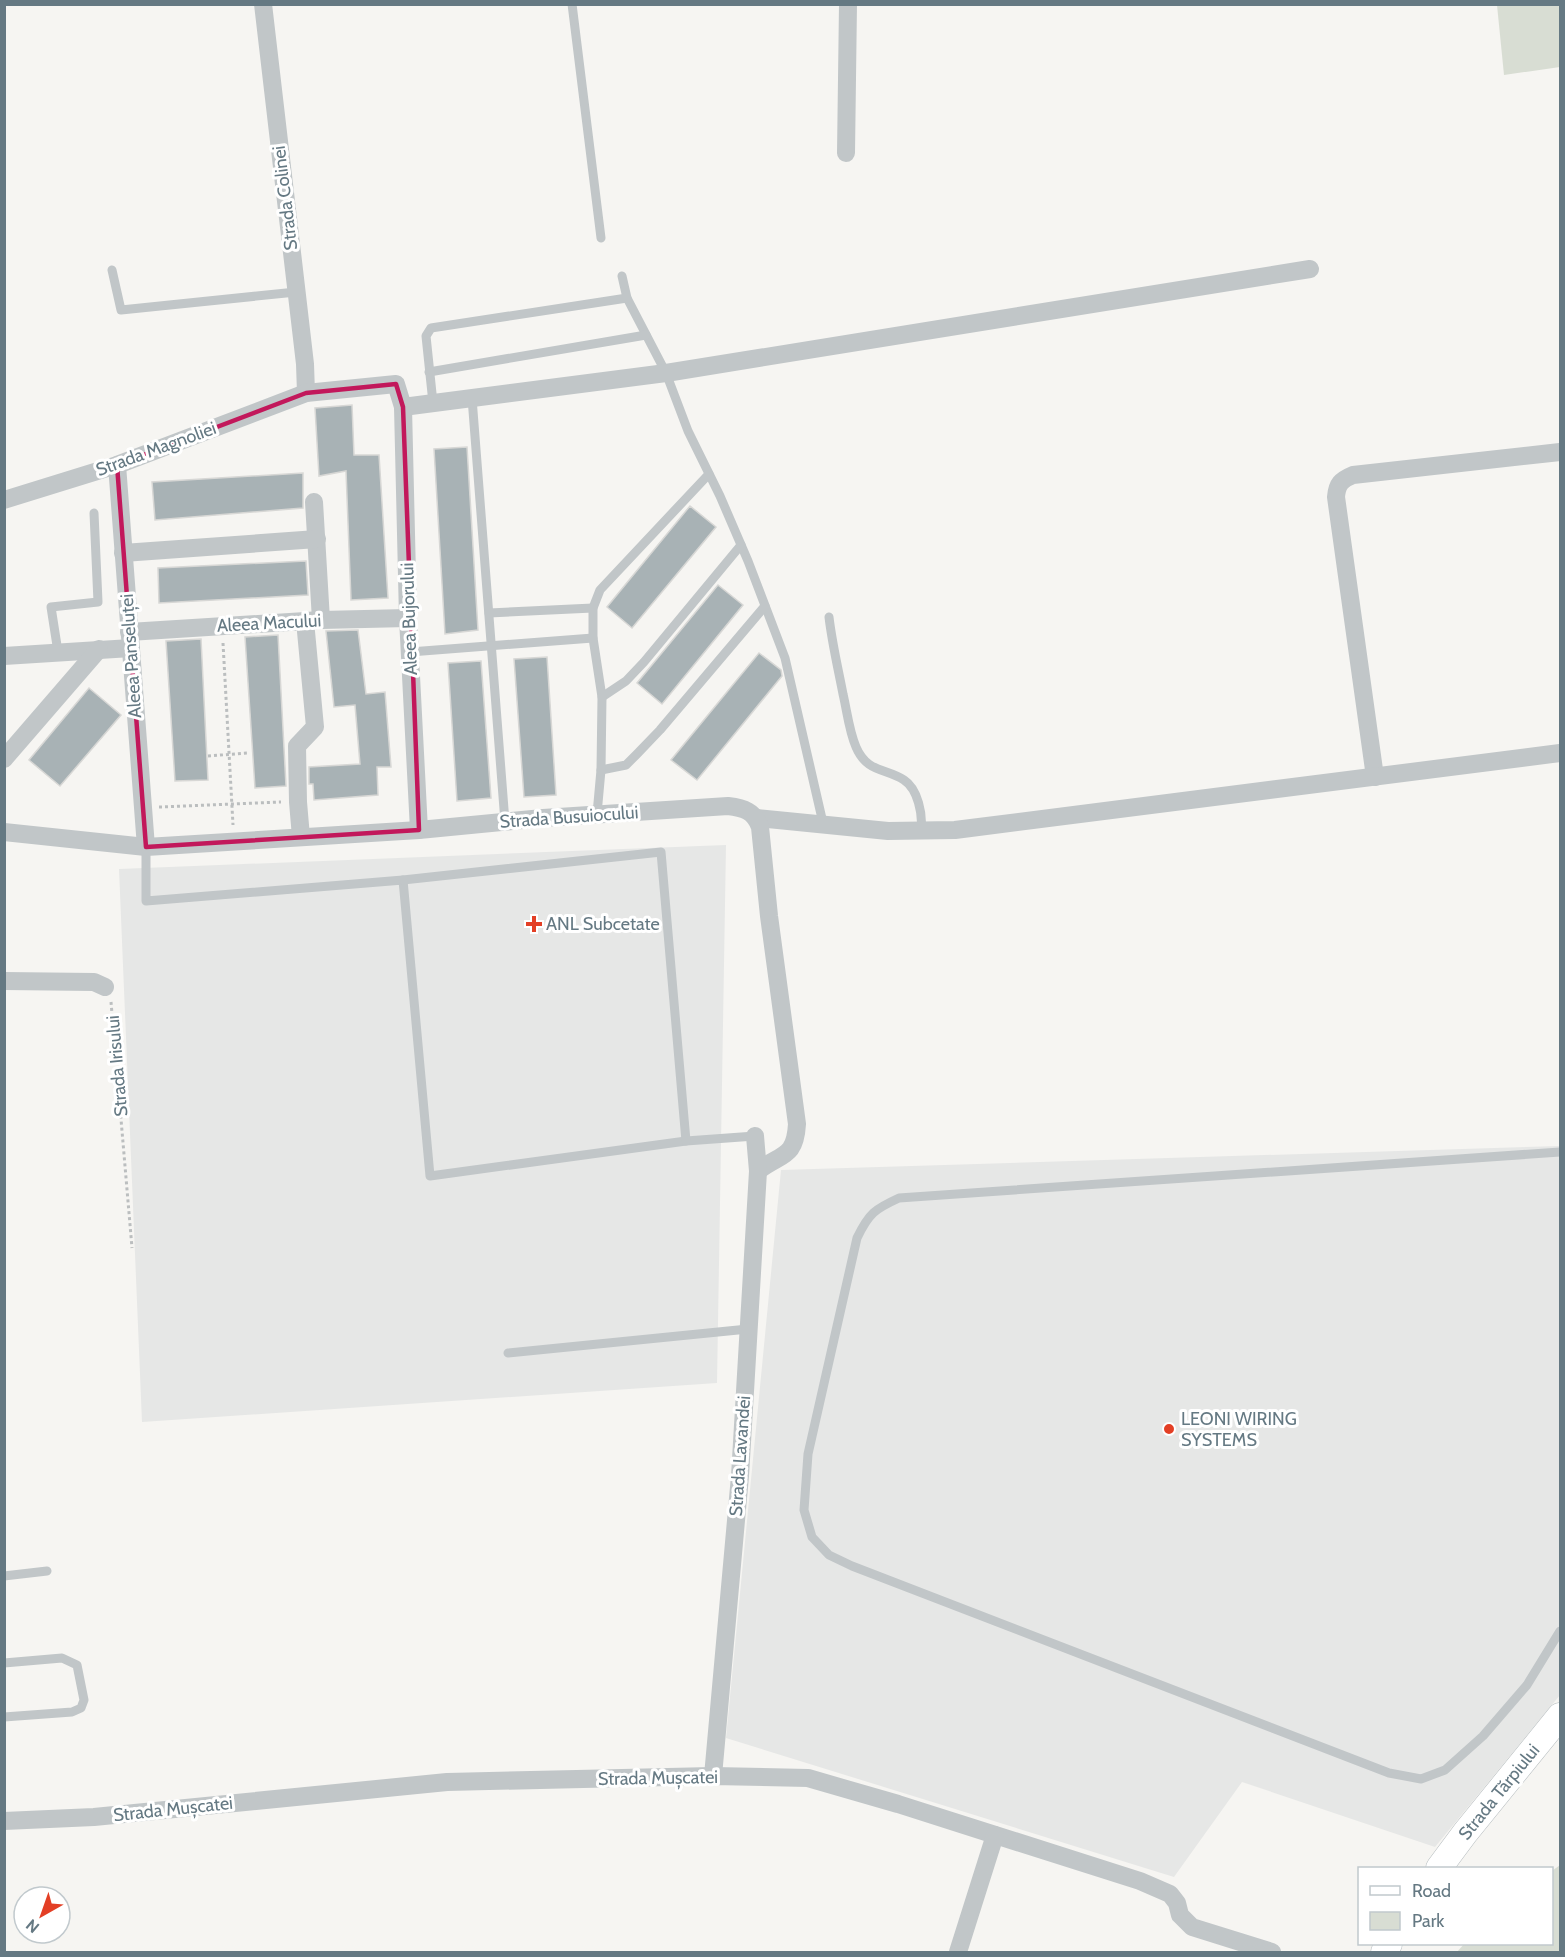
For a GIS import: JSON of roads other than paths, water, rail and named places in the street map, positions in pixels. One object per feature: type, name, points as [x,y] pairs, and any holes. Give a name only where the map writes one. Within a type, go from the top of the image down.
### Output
[{"type":"street","name":"Strada Colinei","points":[[262,4],[305,364],[306,393]]},
{"type":"street","points":[[846,153],[848,4]]},
{"type":"street","points":[[403,408],[666,373],[1310,269]]},
{"type":"street","name":"Strada Magnoliei","points":[[4,500],[117,465],[306,393],[396,384],[403,408]]},
{"type":"street","name":"Aleea Bujorului","points":[[403,408],[408,618],[419,830]]},
{"type":"street","points":[[1375,777],[1336,497],[1338,484],[1341,480],[1353,475],[1560,452]]},
{"type":"street","name":"Aleea Panseluței","points":[[117,465],[146,846]]},
{"type":"street","points":[[301,837],[297,746],[315,727],[313,620],[316,539],[314,502]]},
{"type":"street","points":[[123,553],[316,539]]},
{"type":"street","name":"Aleea Macului","points":[[4,656],[99,650],[130,640],[222,626],[313,620],[408,618]]},
{"type":"street","points":[[4,759],[99,650]]},
{"type":"street","name":"Strada Busuiocului","points":[[4,832],[146,846],[419,830],[597,814],[728,806],[750,811],[757,818],[888,831],[955,830],[1560,753]]},
{"type":"street","points":[[757,818],[797,1124],[796,1138],[792,1147],[781,1158],[758,1171]]},
{"type":"street","points":[[4,981],[94,982],[105,987]]},
{"type":"street","name":"Strada Lavandei","points":[[713,1776],[739,1487],[758,1171],[755,1136]]},
{"type":"street","name":"Strada Tărpiului","points":[[1440,1867],[1465,1833],[1560,1716]]},
{"type":"street","name":"Strada Mușcatei","points":[[4,1821],[94,1817],[447,1782],[713,1776],[808,1778],[1140,1881],[1170,1894],[1177,1903],[1180,1915],[1192,1927],[1272,1953]]},
{"type":"street","points":[[958,1953],[995,1835]]},
{"type":"lane","points":[[572,4],[601,238]]},
{"type":"lane","points":[[112,270],[121,310],[296,292]]},
{"type":"lane","points":[[622,276],[627,298],[666,373],[688,431],[741,545],[785,658],[822,823]]},
{"type":"lane","points":[[433,404],[426,336],[431,328],[627,298]]},
{"type":"lane","points":[[429,372],[646,335]]},
{"type":"lane","points":[[472,398],[505,822]]},
{"type":"lane","points":[[597,814],[601,770],[602,697],[593,638],[593,608],[600,590],[709,474]]},
{"type":"lane","points":[[58,652],[51,607],[98,602],[94,513]]},
{"type":"lane","points":[[602,697],[626,681],[644,662],[741,545]]},
{"type":"lane","points":[[601,770],[626,765],[637,754],[765,606]]},
{"type":"lane","points":[[489,613],[593,608]]},
{"type":"lane","points":[[830,617],[831,634],[856,746],[870,766],[906,781],[912,789],[922,818],[921,830]]},
{"type":"lane","points":[[410,652],[593,638]]},
{"type":"lane","points":[[146,846],[146,901],[402,880],[660,852],[686,1141]]},
{"type":"lane","points":[[402,880],[430,1176],[686,1141],[755,1136]]},
{"type":"lane","points":[[1560,1152],[899,1198],[877,1208],[863,1224],[857,1238],[808,1454],[804,1510],[812,1537],[829,1555],[852,1566],[1389,1773],[1421,1779],[1445,1770],[1483,1736],[1527,1685],[1560,1631]]},
{"type":"lane","points":[[508,1353],[748,1329]]},
{"type":"lane","points":[[4,1576],[47,1572]]},
{"type":"lane","points":[[4,1663],[62,1658],[70,1660],[77,1665],[84,1700],[81,1708],[72,1712],[4,1717]]},
{"type":"place","name":"ANL Subcetate","points":[[534,924]]},
{"type":"place","name":"LEONI WIRING SYSTEMS","points":[[1169,1429]]}]
